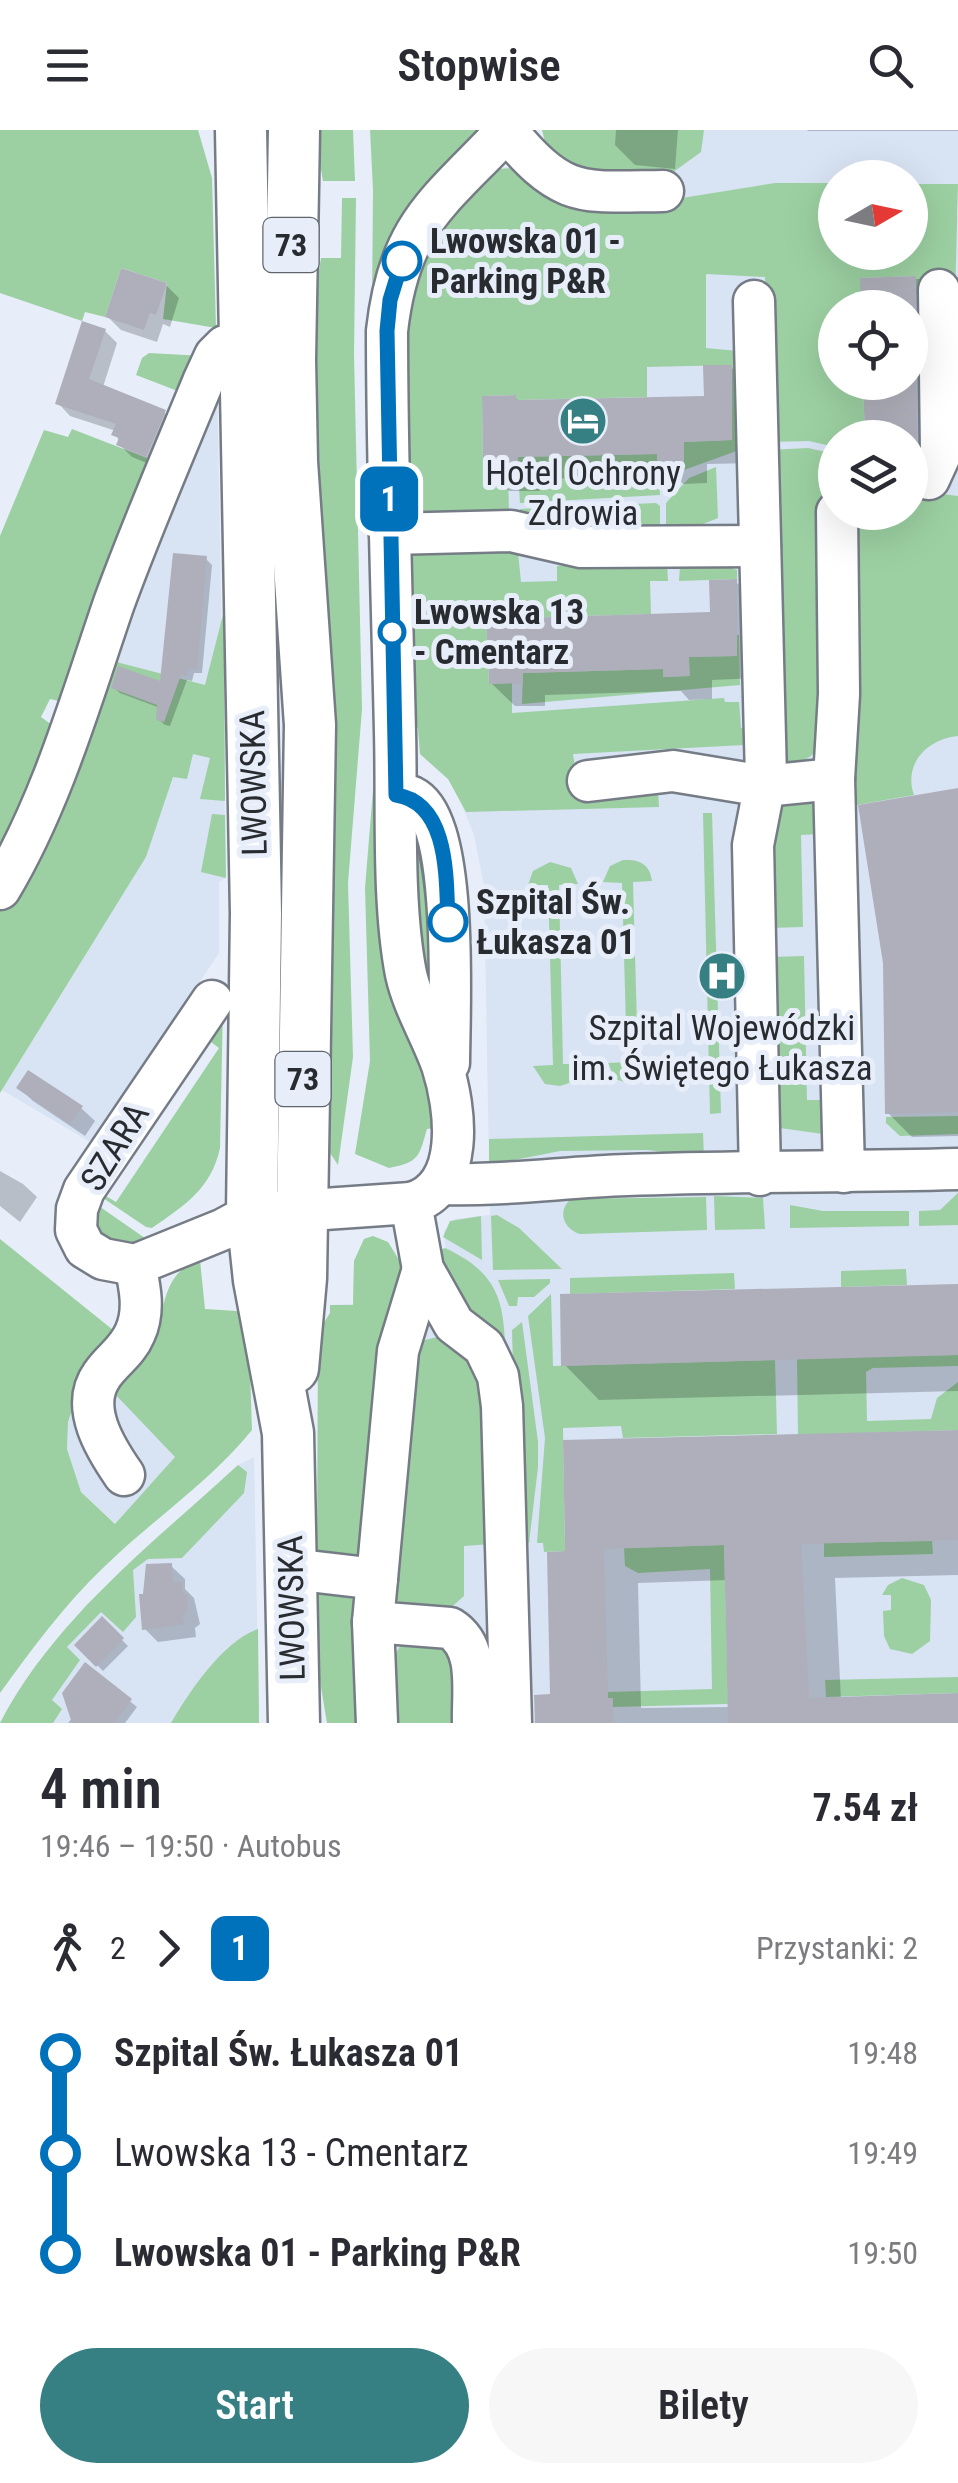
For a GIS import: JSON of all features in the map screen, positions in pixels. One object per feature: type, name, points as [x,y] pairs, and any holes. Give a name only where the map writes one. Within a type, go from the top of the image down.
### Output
[{"type":"main road","name":"LWOWSKA","points":[[241,130],[256,928],[252,1214],[259,1280],[288,1433]]},
{"type":"main road","name":"LWOWSKA","points":[[294,130],[292,462],[310,724],[300,1278],[288,1433],[294,1723]]},
{"type":"street","points":[[376,1723],[373,1622],[398,1351],[423,1269],[427,1194],[450,1158],[449,1098],[442,1068],[406,974],[396,795],[387,331],[390,300],[416,228],[436,201],[506,130],[540,168],[571,188],[595,192],[664,191]]},
{"type":"street","points":[[932,479],[941,453],[949,366],[939,290]]},
{"type":"street","points":[[754,301],[764,786],[753,846],[760,1174]]},
{"type":"street","points":[[0,889],[36,816],[120,586],[203,382],[215,356],[225,346],[246,345]]},
{"type":"street","points":[[836,530],[839,694],[834,779],[844,1172]]},
{"type":"street","points":[[390,534],[511,531],[581,548],[760,546]]},
{"type":"street","points":[[588,781],[673,771],[764,786],[834,779]]},
{"type":"street","name":"SZARA","points":[[136,1264],[103,1259],[85,1248],[76,1230],[76,1210],[84,1190],[212,1001]]},
{"type":"street","points":[[124,1475],[97,1428],[94,1403],[102,1374],[122,1356],[136,1333],[141,1313],[136,1264],[224,1230],[252,1214],[301,1213],[560,1177],[958,1169]]},
{"type":"street","points":[[423,1269],[454,1324],[484,1347],[498,1376],[511,1723]]},
{"type":"street","points":[[291,1570],[377,1579]]},
{"type":"street","points":[[373,1622],[450,1628],[460,1634],[471,1655],[473,1723]]},
{"type":"shaded area","name":"Szpital Wojewódzki im. Świętego Łukasza","points":[[704,130],[958,130],[958,184],[928,184],[928,160],[818,160],[818,183],[775,183],[667,201],[818,247],[818,270],[928,270],[928,238],[958,215],[958,1723],[327,1723],[319,1675],[318,1332],[330,1313],[330,1305],[353,1304],[354,1261],[364,1239],[373,1236],[388,1242],[399,1260],[445,1249],[444,1231],[455,1219],[490,1215],[484,886],[474,835],[457,793],[448,779],[420,754],[418,728],[408,718],[402,447],[505,167],[665,178],[700,152]]},
{"type":"shaded area","points":[[217,380],[226,878],[219,882],[219,953],[92,1143],[2,1090],[146,857],[204,685],[105,659]]},
{"type":"shaded area","points":[[112,1391],[175,1457],[116,1524],[81,1492],[67,1449],[68,1422],[75,1401]]},
{"type":"shaded area","points":[[254,1457],[259,1723],[0,1723],[35,1669],[86,1605],[238,1465]]},
{"type":"green space","points":[[0,130],[198,130],[212,178],[216,328],[163,319],[167,283],[121,268],[105,317],[85,312],[82,321],[0,293]]},
{"type":"green space","points":[[314,130],[353,130],[355,181],[323,181]]},
{"type":"green space","points":[[370,130],[486,130],[372,309],[373,190]]},
{"type":"green space","points":[[542,130],[704,130],[701,152],[665,178],[579,175],[547,150]]},
{"type":"green space","points":[[513,168],[651,203],[775,183],[818,183],[818,270],[928,270],[928,184],[958,184],[955,300],[928,371],[928,290],[916,290],[916,276],[861,278],[861,290],[818,290],[818,400],[864,400],[864,420],[818,420],[818,443],[769,442],[765,277],[706,274],[706,348],[738,351],[745,448],[684,470],[684,442],[732,440],[732,365],[647,367],[647,397],[516,400],[515,395],[482,396],[483,468],[508,468],[509,516],[417,515],[405,502],[407,304],[426,245],[495,169]]},
{"type":"green space","points":[[342,198],[356,198],[354,354],[362,709],[348,883],[353,1057],[338,1165],[324,1144],[310,459],[312,312],[321,258],[341,258]]},
{"type":"green space","points":[[149,353],[204,356],[188,395],[136,375],[142,358]]},
{"type":"green space","points":[[72,429],[160,463],[71,704],[50,699],[41,717],[59,730],[0,867],[0,536],[44,430],[68,437]]},
{"type":"green space","points":[[769,450],[818,450],[818,530],[824,530],[828,707],[818,748],[806,759],[782,767]]},
{"type":"green space","points":[[657,454],[660,495],[520,503],[517,457]]},
{"type":"green space","points":[[716,467],[718,518],[698,526],[666,527],[666,503],[689,478]]},
{"type":"green space","points":[[928,492],[958,496],[958,736],[936,742],[920,755],[912,773],[914,795],[851,806],[848,530],[928,530]]},
{"type":"green space","points":[[656,503],[660,506],[660,527],[581,530],[553,516],[520,516],[520,509]]},
{"type":"green space","points":[[433,548],[437,555],[518,552],[521,582],[557,581],[557,566],[667,563],[668,581],[650,581],[651,614],[522,618],[521,612],[486,613],[489,684],[512,683],[512,713],[724,698],[725,702],[739,702],[741,728],[752,729],[751,736],[744,736],[744,745],[573,754],[580,802],[658,791],[659,807],[466,812],[448,779],[420,754],[418,728],[408,718],[408,559],[422,549]]},
{"type":"green space","points":[[680,567],[729,567],[737,570],[737,579],[679,581]]},
{"type":"green space","points":[[224,611],[225,801],[200,799],[210,758],[193,754],[187,779],[173,777],[146,857],[0,1093],[0,904],[105,659],[205,685]]},
{"type":"green space","points":[[736,635],[740,685],[522,704],[523,673],[663,669],[663,677],[689,676],[688,657],[736,656]]},
{"type":"green space","points":[[377,741],[435,1128],[427,1129],[420,1152],[413,1160],[389,1168],[355,1154],[370,1061],[365,888]]},
{"type":"green space","points":[[795,800],[808,800],[818,807],[820,834],[801,835],[803,927],[768,928],[767,828],[779,809]]},
{"type":"green space","points":[[703,813],[712,813],[721,1113],[710,1114]]},
{"type":"green space","points":[[212,814],[225,815],[226,878],[201,872]]},
{"type":"green space","points":[[412,818],[425,841],[432,994],[420,954]]},
{"type":"green space","points":[[623,860],[643,864],[652,881],[633,882],[638,1062],[657,1062],[649,1079],[631,1084],[615,1079],[608,1063],[627,1062],[622,883],[603,882],[610,866]]},
{"type":"green space","points":[[550,862],[571,868],[578,884],[559,885],[563,1064],[583,1064],[575,1081],[560,1086],[545,1084],[533,1066],[553,1065],[548,885],[528,885],[533,871]]},
{"type":"green space","points":[[804,956],[807,1100],[827,1100],[830,1135],[773,1127],[769,957]]},
{"type":"green space","points":[[223,1006],[220,1148],[216,1162],[195,1195],[152,1228],[146,1227],[99,1192],[116,1202],[219,1048],[203,1036]]},
{"type":"green space","points":[[958,1116],[958,1134],[900,1136],[886,1123],[886,1117]]},
{"type":"green space","points":[[703,1133],[704,1158],[648,1150],[560,1151],[489,1165],[489,1139]]},
{"type":"green space","points":[[958,1193],[958,1225],[919,1226],[919,1211],[940,1210]]},
{"type":"green space","points":[[714,1196],[763,1198],[765,1229],[715,1230]]},
{"type":"green space","points":[[706,1197],[707,1230],[580,1234],[569,1228],[563,1214],[571,1199]]},
{"type":"green space","points":[[93,1202],[152,1243],[131,1252],[94,1234]]},
{"type":"green space","points":[[790,1205],[823,1211],[909,1211],[909,1226],[790,1228]]},
{"type":"green space","points":[[497,1215],[519,1228],[562,1269],[493,1270],[491,1216]]},
{"type":"green space","points":[[481,1216],[482,1260],[443,1237],[450,1221]]},
{"type":"green space","points":[[373,1236],[388,1242],[404,1268],[388,1307],[381,1343],[360,1558],[317,1549],[318,1332],[330,1313],[330,1305],[353,1305],[354,1261],[364,1239]]},
{"type":"green space","points":[[0,1239],[118,1334],[75,1401],[68,1422],[67,1449],[81,1492],[115,1524],[175,1457],[112,1391],[149,1350],[171,1283],[187,1266],[200,1260],[205,1309],[237,1311],[249,1339],[252,1430],[218,1467],[89,1582],[0,1693]]},
{"type":"green space","points":[[445,1248],[480,1270],[490,1282],[502,1311],[506,1368],[446,1278],[439,1250]]},
{"type":"green space","points":[[906,1269],[907,1285],[841,1287],[841,1271]]},
{"type":"green space","points":[[734,1273],[735,1289],[570,1294],[570,1278]]},
{"type":"green space","points":[[550,1279],[534,1297],[518,1297],[517,1306],[509,1306],[498,1280]]},
{"type":"green space","points":[[551,1294],[553,1366],[775,1360],[777,1434],[623,1438],[621,1426],[563,1428],[565,1551],[544,1552],[543,1543],[537,1543],[545,1438],[528,1316]]},
{"type":"green space","points":[[522,1322],[538,1467],[529,1543],[518,1544],[512,1330]]},
{"type":"green space","points":[[441,1336],[483,1369],[492,1544],[464,1546],[464,1596],[446,1612],[402,1608],[392,1590],[419,1345]]},
{"type":"green space","points":[[958,1355],[958,1366],[873,1368],[866,1372],[867,1421],[931,1419],[937,1398],[958,1382],[958,1430],[798,1435],[797,1358]]},
{"type":"green space","points":[[238,1465],[247,1472],[244,1493],[182,1558],[148,1559],[133,1570],[136,1617],[123,1632],[101,1612],[67,1647],[80,1660],[52,1700],[62,1709],[53,1723],[0,1723],[22,1685],[77,1616]]},
{"type":"green space","points":[[932,1541],[933,1554],[824,1557],[824,1543]]},
{"type":"green space","points":[[724,1545],[728,1704],[613,1707],[608,1692],[712,1689],[710,1569],[638,1573],[625,1566],[624,1548]]},
{"type":"green space","points":[[902,1578],[924,1585],[931,1600],[930,1641],[912,1654],[890,1649],[884,1636],[883,1611],[891,1610],[891,1595],[882,1595],[888,1585]]},
{"type":"green space","points":[[318,1588],[358,1595],[361,1723],[327,1723],[319,1675]]},
{"type":"green space","points":[[258,1629],[259,1723],[171,1723],[220,1655]]},
{"type":"green space","points":[[403,1641],[449,1642],[462,1723],[393,1723],[392,1660]]},
{"type":"green space","points":[[958,1677],[958,1693],[826,1697],[825,1680]]},
{"type":"building","points":[[121,268],[167,283],[156,315],[150,313],[144,330],[105,317]]},
{"type":"building","points":[[916,276],[916,290],[860,290],[860,278]]},
{"type":"building","points":[[82,321],[106,329],[89,379],[166,410],[146,457],[116,445],[119,438],[111,435],[116,424],[55,404]]},
{"type":"building","name":"Hotel Ochrony Zdrowia","points":[[703,365],[732,365],[732,440],[684,442],[684,461],[657,461],[657,454],[518,457],[517,468],[483,468],[482,396],[516,395],[516,400],[704,396]]},
{"type":"building","points":[[864,400],[916,400],[917,420],[864,420]]},
{"type":"building","points":[[173,553],[207,556],[197,669],[188,668],[187,676],[181,675],[164,722],[156,720],[157,705],[111,688],[118,666],[160,681]]},
{"type":"building","name":"Hotel Ochrony Zdrowia","points":[[737,579],[737,656],[689,657],[690,676],[663,677],[663,669],[523,673],[523,683],[489,684],[486,613],[522,612],[522,618],[710,612],[709,580]]},
{"type":"building","points":[[958,788],[958,1112],[885,1114],[883,963],[858,805]]},
{"type":"building","points":[[28,1070],[83,1106],[70,1124],[16,1088]]},
{"type":"building","points":[[958,1284],[958,1355],[561,1366],[560,1294]]},
{"type":"building","points":[[958,1430],[958,1540],[801,1544],[809,1698],[958,1693],[958,1723],[728,1723],[724,1545],[604,1549],[608,1698],[613,1698],[613,1723],[535,1723],[534,1695],[550,1694],[547,1552],[565,1551],[563,1440]]},
{"type":"building","points":[[172,1563],[173,1583],[182,1582],[182,1592],[187,1596],[184,1624],[142,1630],[139,1594],[143,1594],[146,1564]]},
{"type":"building","points":[[102,1616],[124,1638],[96,1667],[74,1645]]},
{"type":"building","points":[[85,1662],[132,1699],[114,1723],[72,1723],[62,1693]]},
{"type":"bus line","name":"1","points":[[402,261],[390,300],[387,331],[396,795],[412,797],[430,816],[437,832],[446,879],[448,922]]},
{"type":"place","name":"Lwowska 01 - Parking P&R","points":[[402,261]]},
{"type":"place","name":"Hotel Ochrony Zdrowia","points":[[583,421]]},
{"type":"place","name":"Lwowska 13 - Cmentarz","points":[[392,632]]},
{"type":"place","name":"Szpital Św. Łukasza 01","points":[[448,922]]},
{"type":"place","name":"Szpital Wojewódzki im. Świętego Łukasza","points":[[722,976]]}]
